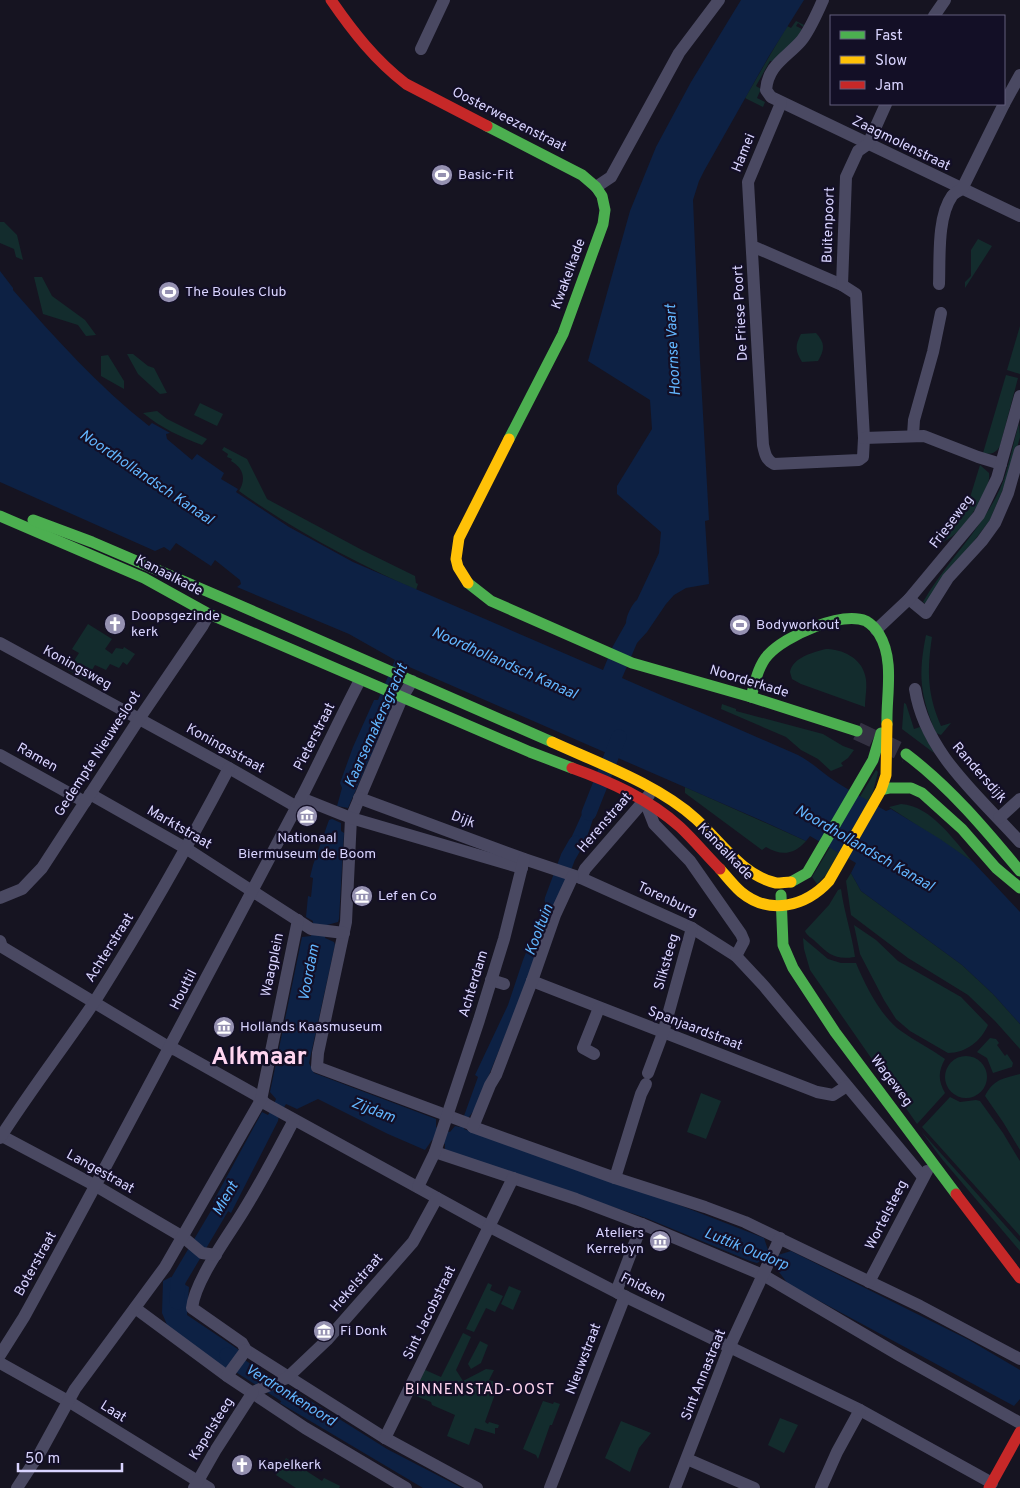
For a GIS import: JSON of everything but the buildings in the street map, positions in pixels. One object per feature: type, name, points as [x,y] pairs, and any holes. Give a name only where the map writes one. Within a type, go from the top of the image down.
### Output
[{"type":"street","name":"Oosterweezenstraat","points":[[331,0],[363,44],[381,64],[406,84],[568,167],[582,175],[596,187]]},
{"type":"street","points":[[422,49],[444,0]]},
{"type":"street","points":[[596,187],[611,177],[666,74],[718,0]]},
{"type":"street","points":[[776,100],[766,90],[767,81],[777,62],[802,40],[823,0]]},
{"type":"street","points":[[935,15],[945,0]]},
{"type":"street","points":[[1005,102],[1020,75]]},
{"type":"street","name":"Zaagmolenstraat","points":[[776,100],[1020,216]]},
{"type":"street","name":"Hamei","points":[[752,246],[748,182],[776,100]]},
{"type":"street","name":"Buitenpoort","points":[[842,285],[846,177],[858,151],[868,144],[886,105]]},
{"type":"street","points":[[939,284],[942,220],[952,196],[962,189],[1004,105]]},
{"type":"street","name":"Kwakelkade","points":[[596,187],[604,202],[604,220],[582,284],[554,352],[462,530],[456,551],[461,573],[469,585],[487,598],[607,653]]},
{"type":"street","name":"De Friese Poort","points":[[752,246],[842,285],[856,294],[864,438],[863,457],[859,460],[774,464],[768,461],[763,445],[752,246]]},
{"type":"street","points":[[913,435],[914,420],[942,313]]},
{"type":"street","name":"Frieseweg","points":[[876,630],[909,599],[979,515],[991,493],[1001,464],[1020,396]]},
{"type":"street","points":[[864,438],[924,436],[978,458],[1001,464]]},
{"type":"street","points":[[909,599],[926,613],[948,578],[982,541],[1002,510],[1020,451]]},
{"type":"street","name":"Kanaalkade","points":[[0,508],[68,531],[386,669],[654,790],[677,804],[696,819],[747,868],[768,882],[782,884]]},
{"type":"street","name":"Kanaalkade","points":[[0,516],[144,578],[209,614],[400,698],[602,780],[645,801],[680,827],[742,893],[762,904],[781,906],[805,900],[819,892],[829,881],[881,790]]},
{"type":"street","name":"Gedempte Nieuwesloot","points":[[0,898],[22,889],[34,878],[209,614]]},
{"type":"street","points":[[751,697],[758,674],[767,656],[787,639],[828,624],[848,620],[866,622],[876,630],[885,644],[886,652],[887,762],[886,775],[881,790]]},
{"type":"street","name":"Koningsweg","points":[[0,643],[139,719]]},
{"type":"street","name":"Noorderkade","points":[[607,653],[632,663],[751,697],[857,731]]},
{"type":"street","name":"Pieterstraat","points":[[299,802],[360,680]]},
{"type":"street","points":[[409,680],[359,798],[342,816],[346,922],[318,1053],[317,1067],[445,1122],[468,1124],[615,1178],[705,1206],[780,1238],[920,1306],[1020,1359]]},
{"type":"street","name":"Randersdijk","points":[[915,689],[919,709],[932,740],[948,764],[1020,842]]},
{"type":"street","points":[[782,884],[790,883],[807,874],[856,791],[878,748],[887,698]]},
{"type":"street","name":"Koningsstraat","points":[[139,719],[229,768],[299,802],[342,816]]},
{"type":"street","points":[[906,754],[939,779],[982,825],[1020,871]]},
{"type":"street","name":"Ramen","points":[[0,755],[87,798]]},
{"type":"street","name":"Achterstraat","points":[[0,1136],[94,1002],[144,922],[229,768]]},
{"type":"street","points":[[881,790],[911,788],[922,793],[962,829],[996,868],[1020,888]]},
{"type":"street","name":"Herenstraat","points":[[570,875],[585,869],[654,790]]},
{"type":"street","name":"Marktstraat","points":[[87,798],[186,849],[252,890]]},
{"type":"street","name":"Dijk","points":[[359,798],[523,863]]},
{"type":"street","points":[[999,818],[1020,799]]},
{"type":"street","points":[[645,801],[654,824],[690,861],[741,934],[744,941],[736,956],[923,1177]]},
{"type":"street","name":"Houttil","points":[[96,1186],[299,802]]},
{"type":"street","name":"Dijk","points":[[342,816],[570,875]]},
{"type":"street","name":"Achterdam","points":[[418,1187],[436,1148],[489,1005],[491,980],[523,863]]},
{"type":"street","points":[[468,1124],[496,1075],[570,875]]},
{"type":"street","name":"Torenburg","points":[[570,875],[692,928],[736,956]]},
{"type":"street","name":"Wageweg","points":[[782,884],[783,946],[793,968],[835,1032],[1020,1278]]},
{"type":"street","name":"Waagplein","points":[[252,890],[298,920],[264,1102]]},
{"type":"street","points":[[298,920],[311,929],[344,933]]},
{"type":"street","name":"Sliksteeg","points":[[615,1178],[641,1094],[663,1033],[692,928]]},
{"type":"street","points":[[0,941],[2,947],[170,1048],[256,1095],[264,1102],[166,1268],[65,1400],[40,1451],[17,1488]]},
{"type":"street","points":[[491,980],[504,984]]},
{"type":"street","name":"Spanjaardstraat","points":[[532,981],[817,1092],[834,1095],[847,1086]]},
{"type":"street","points":[[594,1054],[583,1048],[599,1008]]},
{"type":"street","name":"Fnidsen","points":[[264,1102],[490,1227],[622,1294],[860,1410],[991,1486]]},
{"type":"street","points":[[289,1117],[244,1210],[193,1297],[192,1308],[244,1348],[288,1378],[385,1438],[477,1488]]},
{"type":"street","name":"Langestraat","points":[[0,1136],[96,1186],[183,1237],[202,1253],[216,1256]]},
{"type":"street","points":[[436,1148],[642,1224],[768,1263],[898,1355],[1020,1423]]},
{"type":"street","name":"Wortelsteeg","points":[[869,1282],[932,1163]]},
{"type":"street","name":"Sint Jacobstraat","points":[[385,1438],[513,1178]]},
{"type":"street","name":"Boterstraat","points":[[0,1355],[24,1317],[96,1186]]},
{"type":"street","name":"Hekelstraat","points":[[288,1378],[327,1340],[413,1242],[438,1198]]},
{"type":"street","name":"Nieuwstraat","points":[[550,1488],[615,1320],[622,1294],[618,1287],[642,1224]]},
{"type":"street","name":"Sint Annastraat","points":[[675,1488],[730,1346],[780,1238]]},
{"type":"street","points":[[135,1308],[228,1376],[305,1428],[406,1488]]},
{"type":"street","points":[[228,1376],[244,1348]]},
{"type":"street","name":"Laat","points":[[0,1363],[65,1400],[152,1454],[196,1484],[209,1488]]},
{"type":"street","points":[[253,1392],[288,1378]]},
{"type":"street","name":"Kapelsteeg","points":[[196,1484],[253,1392]]},
{"type":"street","points":[[821,1488],[837,1452],[860,1410]]},
{"type":"street","points":[[991,1486],[1020,1432]]},
{"type":"street","points":[[687,1459],[754,1488]]},
{"type":"green space","points":[[796,21],[804,25],[803,27],[798,23],[796,26],[802,29],[798,37],[774,62],[770,61],[756,86],[761,89],[757,98],[765,102],[763,107],[745,98],[787,26],[791,28]]},
{"type":"green space","points":[[0,222],[4,222],[17,235],[23,260],[16,257],[14,249],[0,243]]},
{"type":"green space","points":[[978,239],[992,246],[965,288],[965,282],[971,276],[971,250]]},
{"type":"green space","points":[[34,277],[42,277],[52,296],[85,320],[96,335],[86,336],[78,325],[43,314]]},
{"type":"green space","points":[[1020,326],[1020,374],[1007,370]]},
{"type":"green space","points":[[816,333],[823,346],[820,357],[818,361],[802,362],[797,348],[799,338],[801,334]]},
{"type":"green space","points":[[127,354],[133,354],[148,366],[154,368],[167,393],[160,394],[138,374]]},
{"type":"green space","points":[[108,355],[124,381],[124,389],[101,376],[101,356]]},
{"type":"green space","points":[[1006,375],[1018,378],[1000,446],[993,453],[983,453]]},
{"type":"green space","points":[[200,403],[223,414],[217,426],[194,415]]},
{"type":"green space","points":[[157,411],[167,419],[207,439],[202,445],[194,442],[164,428],[143,413]]},
{"type":"green space","points":[[1019,423],[1020,437],[1011,470],[990,520],[926,604],[923,602],[931,588],[979,524],[996,497],[1007,470]]},
{"type":"green space","points":[[224,447],[247,459],[267,499],[415,576],[416,583],[418,584],[416,590],[325,545],[260,506],[239,491],[243,483],[241,471],[231,461],[232,459],[227,457],[228,454],[222,450]]},
{"type":"green space","points":[[980,465],[989,473],[989,480],[983,496],[960,529],[942,543],[938,540],[968,504]]},
{"type":"green space","points":[[88,624],[112,639],[105,649],[112,654],[116,648],[123,649],[124,647],[135,654],[127,665],[123,662],[119,668],[110,664],[106,670],[95,665],[86,680],[68,670],[79,653],[72,649]]},
{"type":"green space","points":[[926,635],[932,637],[929,682],[936,714],[941,726],[951,723],[941,735],[936,733],[931,720],[922,685],[923,649]]},
{"type":"green space","points":[[826,649],[832,649],[850,656],[863,669],[866,679],[865,707],[792,679],[790,672],[795,662],[805,656]]},
{"type":"green space","points":[[904,703],[906,704],[914,729],[920,727],[934,753],[902,729]]},
{"type":"green space","points":[[722,704],[736,709],[736,711],[823,734],[854,750],[841,763],[843,766],[831,771],[818,759],[801,750],[786,737],[721,709]]},
{"type":"green space","points":[[876,770],[878,772],[873,792],[826,875],[817,884],[812,877]]},
{"type":"green space","points":[[685,787],[806,841],[797,849],[787,853],[777,852],[766,847],[762,850],[685,793]]},
{"type":"green space","points":[[901,804],[923,811],[942,826],[973,862],[889,807]]},
{"type":"green space","points":[[851,873],[861,891],[962,965],[993,994],[1020,1024],[1020,1049],[968,995],[908,958],[851,915],[846,881]]},
{"type":"green space","points":[[841,889],[855,957],[842,958],[833,956],[808,936],[805,931],[829,905],[838,890]]},
{"type":"green space","points":[[854,925],[876,940],[898,961],[961,997],[988,1025],[977,1041],[961,1051],[948,1053],[910,1031],[896,1019],[860,954]]},
{"type":"green space","points":[[803,938],[828,959],[841,963],[856,963],[869,990],[887,1018],[901,1031],[945,1059],[940,1076],[945,1093],[917,1124],[810,970]]},
{"type":"green space","points":[[990,1038],[996,1039],[999,1043],[997,1045],[1013,1063],[1012,1067],[993,1073],[987,1058],[977,1052]]},
{"type":"green space","points":[[962,1056],[970,1056],[981,1062],[987,1077],[981,1092],[970,1098],[962,1098],[951,1092],[945,1081],[945,1073],[951,1062]]},
{"type":"green space","points":[[1020,1074],[1020,1150],[985,1096],[995,1083]]},
{"type":"green space","points":[[701,1093],[721,1101],[706,1139],[687,1132]]},
{"type":"green space","points":[[950,1097],[960,1102],[980,1101],[1020,1161],[1020,1236],[922,1127]]},
{"type":"green space","points":[[921,1131],[1020,1242],[1020,1251],[941,1158]]},
{"type":"green space","points":[[488,1283],[492,1285],[490,1290],[503,1296],[495,1312],[486,1308],[474,1332],[466,1329]]},
{"type":"green space","points":[[509,1286],[521,1291],[513,1310],[501,1304]]},
{"type":"green space","points":[[463,1333],[471,1337],[456,1370],[463,1381],[486,1369],[494,1370],[489,1380],[499,1383],[485,1422],[499,1425],[498,1428],[495,1428],[495,1434],[475,1428],[469,1445],[447,1436],[455,1415],[411,1394],[423,1369],[441,1377]]},
{"type":"green space","points":[[480,1341],[488,1345],[481,1363],[471,1369],[468,1364]]},
{"type":"green space","points":[[543,1401],[560,1404],[538,1459],[536,1455],[523,1449]]},
{"type":"green space","points":[[780,1418],[798,1425],[784,1453],[768,1445]]},
{"type":"green space","points":[[621,1421],[651,1433],[639,1448],[630,1472],[605,1458]]},
{"type":"green space","points":[[286,1458],[322,1481],[324,1478],[340,1486],[339,1488],[296,1488],[276,1475]]},
{"type":"water","points":[[741,0],[804,0],[769,56],[704,171],[693,200],[709,520],[705,521],[709,584],[686,588],[674,595],[637,643],[622,678],[798,755],[843,786],[886,811],[891,809],[973,862],[1020,912],[1020,1024],[993,994],[962,965],[861,891],[851,873],[856,863],[810,836],[806,841],[407,666],[390,706],[392,708],[348,808],[337,806],[342,788],[340,783],[353,747],[374,700],[378,700],[395,660],[349,634],[237,587],[241,584],[240,580],[215,560],[211,566],[176,543],[170,551],[164,547],[155,551],[0,482],[0,271],[13,290],[45,326],[112,395],[149,426],[152,423],[170,433],[166,434],[167,439],[192,460],[197,454],[224,473],[221,479],[238,489],[236,492],[289,527],[353,562],[603,670],[613,646],[626,623],[630,610],[637,600],[659,553],[661,532],[617,494],[617,486],[652,429],[650,400],[588,361],[630,211],[656,147],[691,82]]},
{"type":"water","points":[[592,792],[601,795],[584,846],[570,861],[563,858]]},
{"type":"water","points":[[332,819],[341,823],[341,831],[344,833],[339,919],[338,922],[327,925],[325,938],[334,942],[335,945],[309,1063],[314,1073],[436,1119],[436,1127],[439,1129],[436,1141],[432,1140],[425,1150],[318,1099],[297,1109],[286,1104],[283,1109],[274,1104],[276,1099],[270,1092],[302,937],[311,936],[313,921],[306,917],[308,896],[311,897],[313,878],[310,877],[329,820]]},
{"type":"water","name":"Luttik Oudorp","points":[[555,881],[561,883],[561,886],[528,980],[475,1109],[464,1129],[656,1196],[764,1238],[768,1250],[763,1260],[757,1263],[750,1261],[646,1218],[445,1151],[445,1144],[442,1143],[446,1131],[450,1132],[455,1126],[460,1127],[478,1077],[475,1075],[508,1005],[523,960]]},
{"type":"water","points":[[271,1110],[279,1115],[278,1121],[231,1213],[213,1202],[262,1112],[268,1115]]},
{"type":"water","points":[[791,1251],[969,1340],[1020,1370],[1020,1399],[1014,1406],[788,1284],[773,1264],[778,1255]]},
{"type":"water","points":[[171,1277],[189,1287],[187,1315],[242,1352],[229,1374],[168,1327],[162,1313],[163,1281]]},
{"type":"water","points":[[290,1388],[387,1449],[462,1488],[423,1488],[280,1403]]},
{"type":"waterway","name":"Kooltuin","points":[[589,813],[619,737]]},
{"type":"waterway","name":"Kooltuin","points":[[552,900],[568,857],[576,843]]},
{"type":"waterway","name":"Mient","points":[[177,1302],[178,1281],[232,1190]]},
{"type":"waterway","name":"Verdronkenoord","points":[[227,1355],[234,1362],[301,1405]]},
{"type":"tunnel","points":[[857,731],[906,754]]},
{"type":"traffic: fast","points":[[487,126],[582,175],[596,187],[602,196],[605,210],[603,224],[563,334],[509,439]]},
{"type":"traffic: fast","points":[[0,516],[144,578],[209,614],[530,752],[572,768]]},
{"type":"traffic: fast","points":[[33,520],[92,542],[552,742]]},
{"type":"traffic: fast","points":[[468,583],[491,601],[632,663],[751,697],[857,731]]},
{"type":"traffic: fast","points":[[751,697],[762,664],[768,655],[787,640],[828,622],[843,619],[866,621],[879,634],[887,655],[889,678],[887,724]]},
{"type":"traffic: fast","points":[[791,882],[807,873],[873,760],[881,733]]},
{"type":"traffic: fast","points":[[906,754],[952,794],[1020,871]]},
{"type":"traffic: fast","points":[[881,790],[911,788],[922,793],[962,829],[996,868],[1020,888]]},
{"type":"traffic: fast","points":[[781,895],[783,945],[793,968],[835,1032],[956,1194]]},
{"type":"traffic: slow","points":[[468,583],[458,567],[456,559],[459,538],[509,439]]},
{"type":"traffic: slow","points":[[720,869],[741,892],[764,904],[787,905],[799,902],[820,890],[829,881],[881,790],[886,775],[887,724]]},
{"type":"traffic: slow","points":[[552,742],[646,785],[681,807],[696,819],[733,857],[753,873],[776,883],[791,882]]},
{"type":"traffic: jam","points":[[331,0],[365,45],[406,84],[487,126]]},
{"type":"traffic: jam","points":[[572,768],[615,785],[656,808],[680,827],[720,869]]},
{"type":"traffic: jam","points":[[956,1194],[1020,1278]]},
{"type":"traffic: jam","points":[[989,1488],[1020,1432]]},
{"type":"place","name":"Basic-Fit","points":[[442,175]]},
{"type":"place","name":"The Boules Club","points":[[169,292]]},
{"type":"place","name":"Doopsgezinde kerk","points":[[115,624]]},
{"type":"place","name":"Bodyworkout","points":[[740,625]]},
{"type":"place","name":"Nationaal Biermuseum de Boom","points":[[307,816]]},
{"type":"place","name":"Lef en Co","points":[[362,896]]},
{"type":"place","name":"Hollands Kaasmuseum","points":[[224,1027]]},
{"type":"place","name":"Ateliers Kerrebyn","points":[[660,1241]]},
{"type":"place","name":"Fi Donk","points":[[324,1331]]},
{"type":"place","name":"Kapelkerk","points":[[242,1465]]},
{"type":"district","name":"Alkmaar","points":[[259,1058]]},
{"type":"district","name":"BINNENSTAD-OOST","points":[[480,1390]]},
{"type":"water label","name":"Hoornse Vaart","points":[[674,350]]},
{"type":"water label","name":"Noordhollandsch Kanaal","points":[[146,478]]},
{"type":"water label","name":"Noordhollandsch Kanaal","points":[[504,664]]},
{"type":"water label","name":"Kaarsemakersgracht","points":[[377,726]]},
{"type":"water label","name":"Noordhollandsch Kanaal","points":[[864,849]]},
{"type":"water label","name":"Voordam","points":[[310,973]]},
{"type":"water label","name":"Zijdam","points":[[373,1111]]}]
